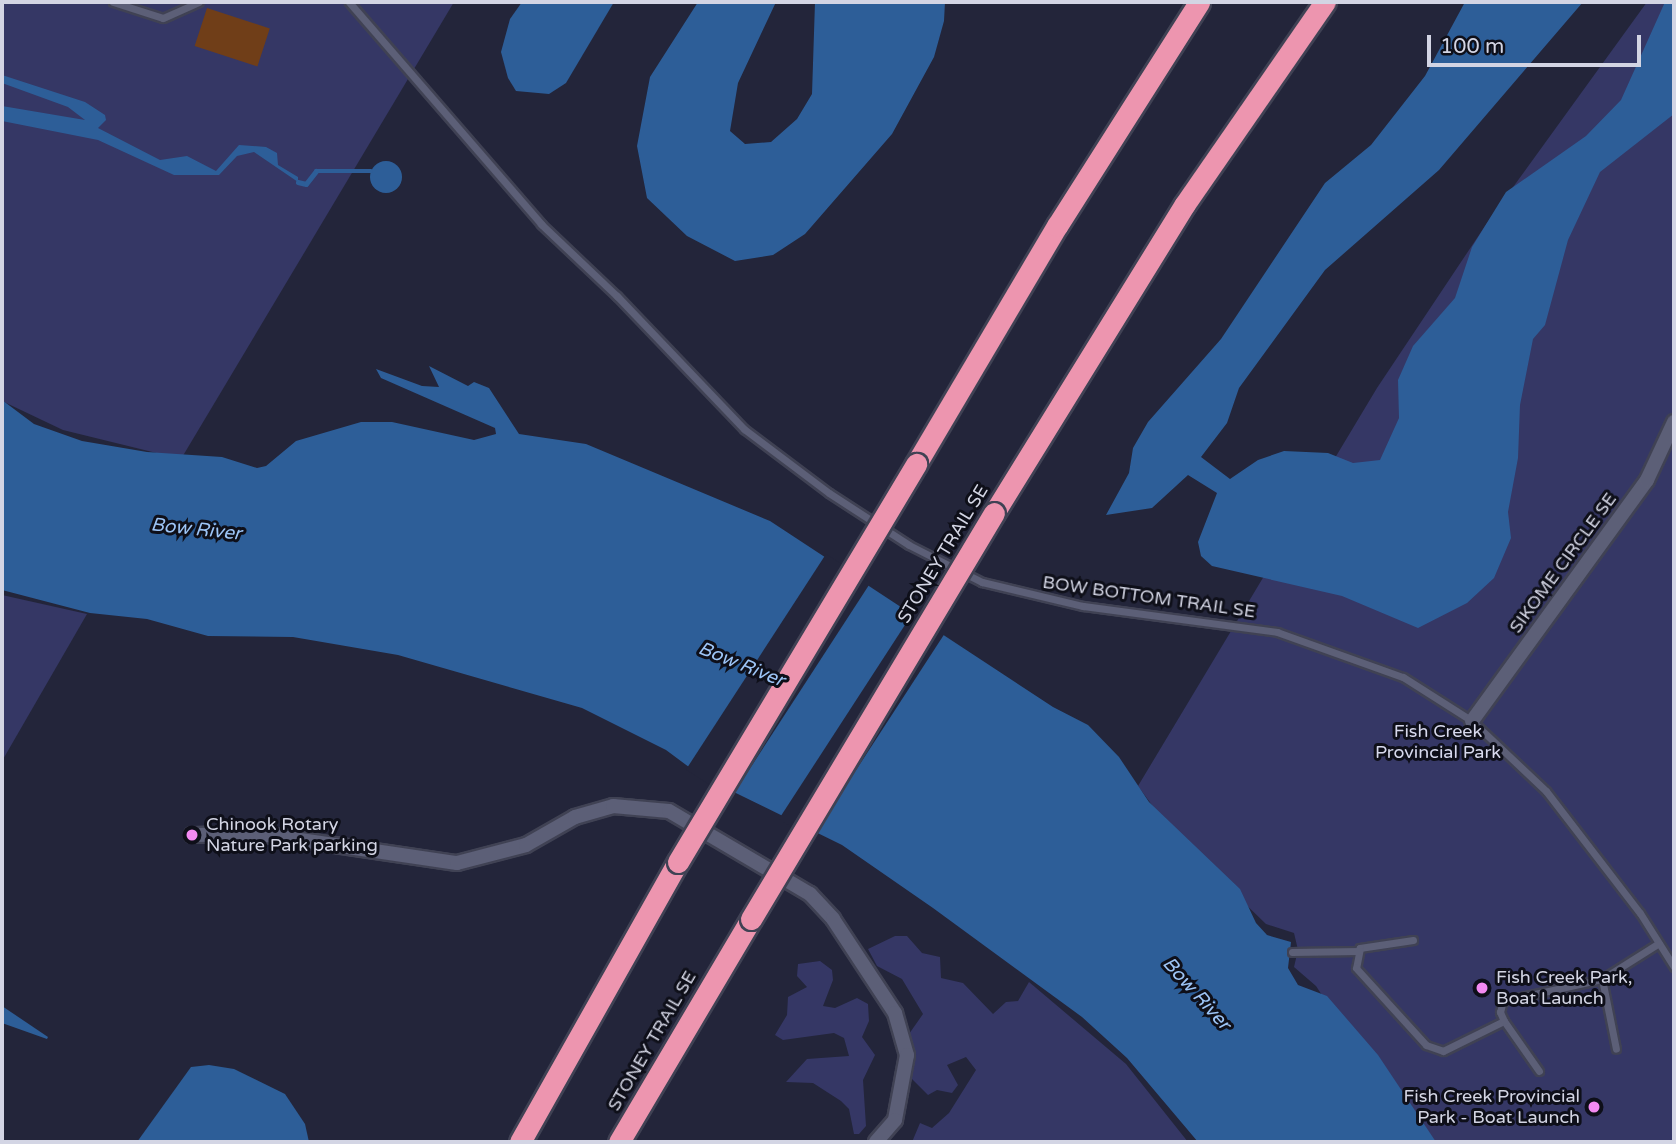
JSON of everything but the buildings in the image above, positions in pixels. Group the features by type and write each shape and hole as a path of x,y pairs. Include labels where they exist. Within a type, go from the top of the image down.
{"highway":[{"path":"520,1142 678,862 1057,226 1199,2"},
{"name":"STONEY TRAIL SE","path":"619,1142 1119,307 1301,35 1326,2"}],"street":[{"name":"SIKOME CIRCLE SE","path":"1472,721 1647,480 1674,422"},
{"path":"192,835 260,834 457,863 526,845 575,817 613,806 669,811 810,894 833,919 895,1013 907,1055 895,1120 876,1142"}],"lane":[{"path":"113,2 163,18 199,2"},
{"name":"BOW BOTTOM TRAIL SE","path":"349,2 541,224 744,429 909,545 982,582 1038,598 1277,632 1403,677 1472,721 1546,791 1674,967"},
{"path":"1413,940 1367,944 1359,951 1356,968 1433,1050 1443,1051 1504,1021"},
{"path":"1539,1071 1504,1021 1500,1012 1503,1001 1511,996 1602,979 1659,943"},
{"path":"1292,952 1359,951"},
{"path":"1602,979 1616,1049"}],"green space":[{"path":"2,2 454,2 181,459 63,430 2,401"},
{"name":"Fish Creek Provincial Park","path":"1647,2 1674,2 1674,1142 1418,1142 1316,986 1294,967 1298,950 1294,933 1266,924 1174,835 1138,786 1377,388 1487,223"},
{"path":"2,595 87,614 2,761"},
{"path":"895,936 907,936 922,953 940,957 941,978 963,983 993,1014 1006,1002 1018,1001 1029,982 1126,1064 1188,1142 912,1142 920,1123 932,1128 949,1113 976,1070 966,1057 947,1065 958,1085 952,1093 937,1090 928,1095 909,1076 909,1034 923,1014 902,979 877,966 868,949"},
{"path":"820,961 832,970 833,980 823,1006 835,1008 857,998 868,1004 869,1021 862,1037 875,1055 863,1080 866,1126 859,1134 854,1134 849,1109 841,1101 813,1083 786,1082 807,1059 849,1056 844,1038 834,1033 783,1040 775,1035 787,1015 788,997 807,987 797,976 798,964"}],"water":[{"path":"522,2 614,2 566,83 549,94 516,91 508,78 501,52 510,19"},
{"path":"698,2 776,2 738,83 730,131 745,144 771,142 797,119 812,94 815,2 945,2 944,21 934,57 892,134 805,234 773,255 735,261 687,236 647,198 637,146 650,77"},
{"path":"1465,2 1583,2 1439,170 1325,270 1239,388 1227,423 1201,457 1230,479 1258,460 1284,451 1328,453 1353,463 1380,460 1399,418 1398,380 1413,346 1455,298 1472,247 1506,192 1586,136 1621,100 1665,2 1674,2 1674,114 1600,172 1568,240 1545,325 1533,339 1520,405 1518,458 1508,512 1511,538 1494,578 1467,603 1418,628 1342,596 1212,566 1201,556 1198,542 1217,493 1188,475 1152,508 1106,515 1129,473 1133,448 1148,422 1221,339 1325,183 1371,145 1425,76"},
{"path":"2,75 85,102 105,115 106,120 98,128 160,160 187,156 216,171 239,145 266,147 277,153 278,165 298,177 298,182 254,152 237,156 219,175 174,175 98,140 2,121 2,106 85,120 68,107 2,83"},
{"path":"386,161 397,166 402,177 397,188 386,193 375,188 370,177 375,166"},
{"name":"Bow River","path":"429,366 468,386 474,382 489,388 519,434 586,444 770,521 1053,707 1088,725 1119,757 1149,802 1240,889 1256,923 1267,935 1291,942 1288,968 1298,985 1327,996 1378,1055 1436,1142 1198,1142 1127,1058 1082,1017 933,908 842,845 701,776 666,750 582,708 398,655 293,637 208,636 147,619 90,613 2,590 2,400 34,424 82,441 147,452 222,457 257,468 266,466 296,441 361,422 392,422 474,440 496,434 495,428 381,378 376,369 422,386 439,387"},
{"path":"2,1006 48,1037 47,1039 2,1023"},
{"path":"209,1065 234,1069 285,1094 305,1124 309,1142 137,1142 191,1067"}],"pier":[{"path":"826,554 870,583 730,798 686,770"},
{"path":"914,611 946,632 811,840 779,819"}],"waterway":[{"path":"298,182 306,184 316,171 371,171"}],"place":[{"name":"Chinook Rotary Nature Park parking","path":"192,835"},
{"name":"Fish Creek Park, Boat Launch","path":"1482,988"},
{"name":"Fish Creek Provincial Park - Boat Launch","path":"1594,1107"}]}
